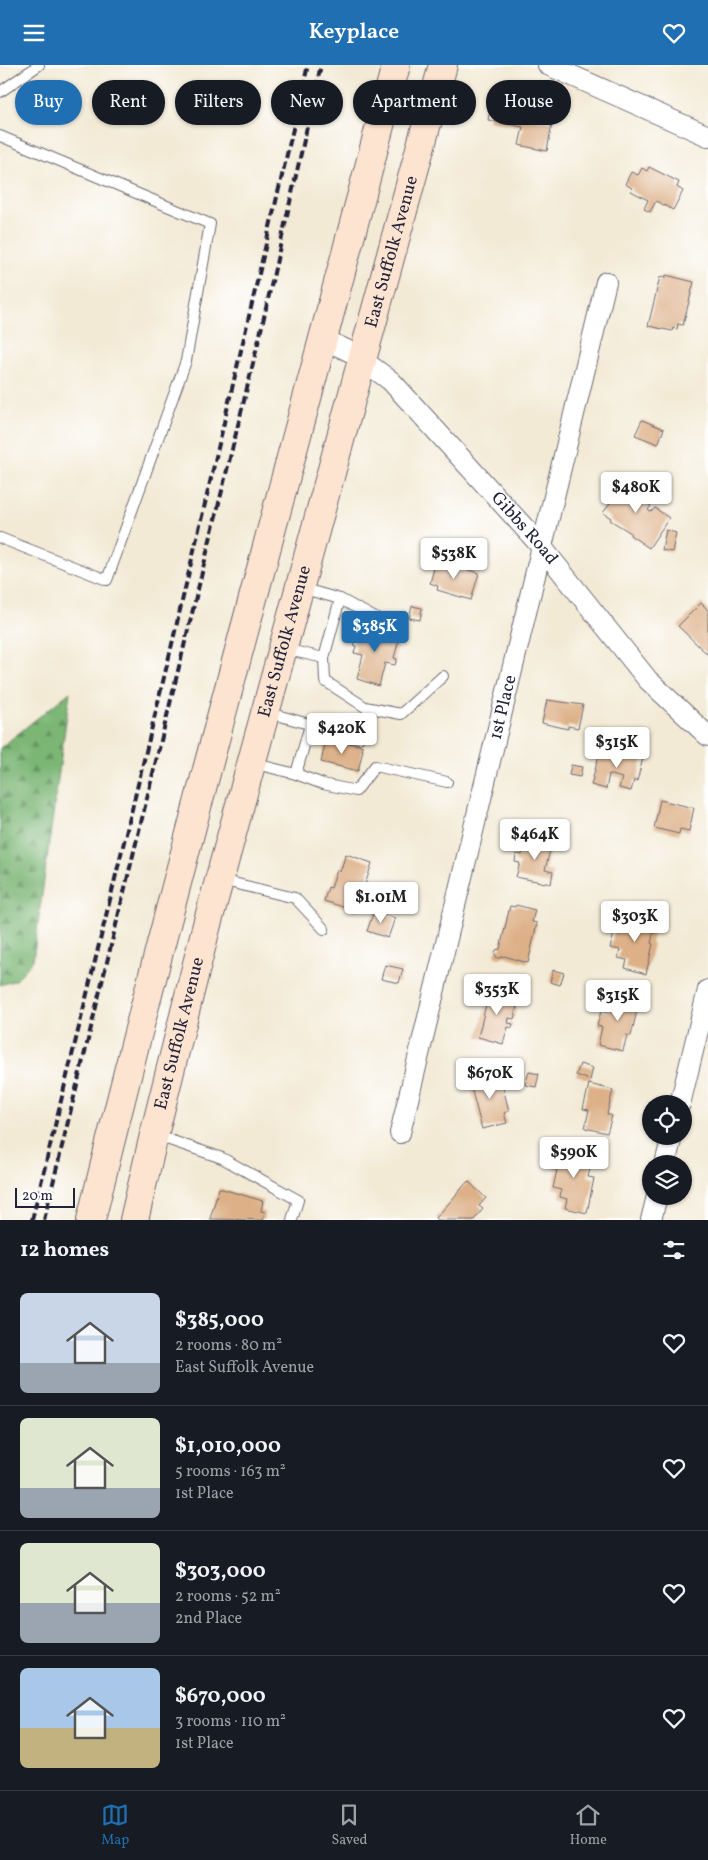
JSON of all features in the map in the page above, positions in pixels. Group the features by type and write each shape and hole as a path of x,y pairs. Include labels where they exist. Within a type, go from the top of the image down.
{"main road":[{"path":"91,1220 225,699 396,65"},
{"name":"East Suffolk Avenue","path":"134,1220 220,880 443,65"}],"street":[{"path":"548,65 708,136"},
{"name":"1st Place","path":"400,1133 606,282"},
{"name":"Gibbs Road","path":"323,339 363,359 391,381 423,413 541,546 648,680 708,736"},
{"path":"682,1095 708,990"},
{"path":"651,1220 655,1205"}],"lane":[{"path":"0,92 39,65"},
{"path":"0,136 210,224 186,361 107,580 0,538"},
{"path":"300,587 340,599 379,621"},
{"path":"340,599 324,658 325,681 365,707 401,714 443,676"},
{"path":"283,649 324,658"},
{"path":"266,712 359,738"},
{"path":"296,774 310,725"},
{"path":"252,763 296,774 323,785 356,791 375,766 447,782"},
{"path":"220,880 295,898 324,929"},
{"path":"154,1135 222,1158 298,1200 292,1220"}],"green space":[{"path":"70,692 33,960 16,980 0,985 0,748"}],"building":[{"path":"513,125 552,125 547,151 519,145 523,127"},
{"path":"649,167 679,182 677,187 683,191 673,210 656,201 650,212 644,209 648,200 631,191 632,188 625,184 631,172 638,175 642,168 647,171"},
{"path":"666,275 694,282 683,325 678,324 677,329 673,328 672,331 648,326 660,277 665,278"},
{"path":"642,420 664,429 658,444 635,435"},
{"path":"639,479 652,488 643,501 651,506 648,510 651,512 655,508 669,518 649,548 603,513 623,485 631,491"},
{"path":"666,530 676,533 672,552 662,550"},
{"path":"436,561 479,573 471,600 437,590 438,586 430,583"},
{"path":"701,603 708,610 708,655 678,626"},
{"path":"412,606 422,608 420,620 409,618"},
{"path":"361,625 394,634 393,637 399,639 394,658 397,659 395,665 385,663 379,686 357,679 363,655 354,653 356,646 353,645"},
{"path":"547,700 583,705 578,728 568,726 568,729 542,723"},
{"path":"330,739 363,746 358,771 321,762 326,740 329,741"},
{"path":"601,747 643,758 637,781 634,780 631,791 619,788 622,778 609,774 606,789 591,785"},
{"path":"571,765 582,767 580,777 569,775"},
{"path":"660,800 694,808 689,831 680,829 679,834 654,828"},
{"path":"526,836 552,842 545,870 553,872 551,884 516,877 520,863 515,862 516,854 522,855"},
{"path":"346,854 372,863 364,888 367,889 365,893 362,892 356,911 324,901 328,887 331,888 337,870 340,872"},
{"path":"516,905 535,910 532,922 537,923 528,963 504,956 497,958 495,954 496,950 500,949 510,906 515,907"},
{"path":"374,911 395,918 388,938 367,931"},
{"path":"628,916 656,922 646,974 625,968 627,960 618,958 620,950 610,948 616,926 625,928"},
{"path":"385,965 403,969 399,983 381,979"},
{"path":"553,970 564,973 560,985 550,982"},
{"path":"490,989 514,995 512,1005 517,1007 514,1019 509,1018 508,1023 513,1024 512,1028 508,1027 503,1044 478,1037"},
{"path":"617,993 640,998 631,1036 627,1035 623,1051 598,1045 602,1027 597,1026 601,1011 607,1012 609,1003 615,1004"},
{"path":"580,1064 593,1068 590,1080 576,1075"},
{"path":"499,1072 509,1111 504,1113 507,1123 482,1129 469,1080"},
{"path":"529,1072 539,1074 536,1087 525,1085"},
{"path":"589,1084 613,1090 607,1114 612,1116 607,1133 585,1128 589,1110 583,1109"},
{"path":"558,1149 593,1156 588,1177 594,1178 587,1213 565,1208 567,1199 560,1197 561,1190 553,1188 557,1170 553,1169"},
{"path":"468,1181 486,1198 479,1206 483,1209 474,1220 438,1220 436,1218"},
{"path":"219,1188 263,1201 261,1211 265,1212 263,1220 210,1219"}],"railway":[{"path":"32,1220 168,661 308,65"},
{"path":"44,1220 259,339 321,65"}]}
